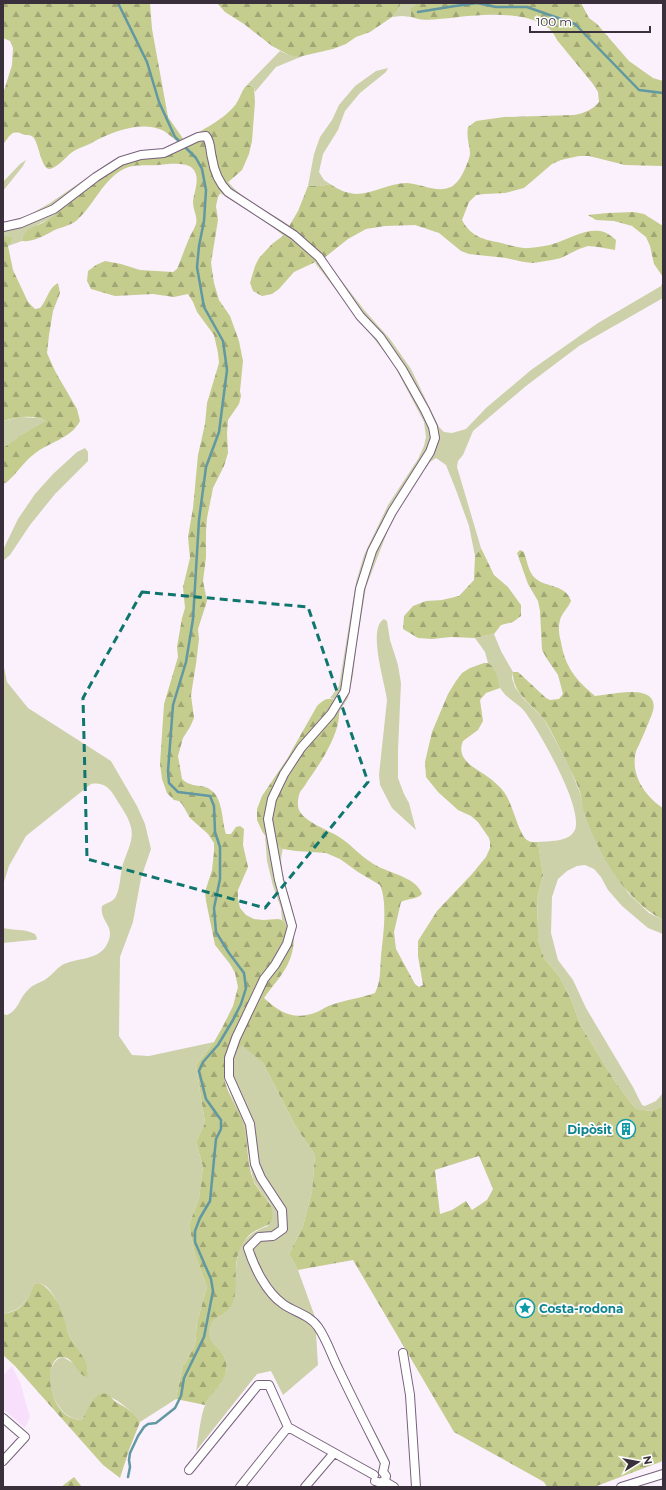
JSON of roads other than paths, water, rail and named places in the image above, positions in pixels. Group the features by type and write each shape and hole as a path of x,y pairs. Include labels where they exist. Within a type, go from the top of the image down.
{"street":[{"path":"3,227 21,223 54,209 96,177 121,161 141,155 164,153 187,142 202,136 206,136 215,171 221,184 228,192 294,235 319,257 360,316 380,337 402,369 425,410 433,428 435,438 430,452 392,512 372,551 360,589 345,691 331,714 301,748 284,774 272,799 268,819 279,880 292,926 287,944 275,965 264,979 236,1038 229,1058 230,1077 250,1124 255,1164 261,1178 282,1210 283,1229 273,1236 259,1237 248,1248 252,1260 260,1277 282,1304 303,1314 317,1325 327,1342 334,1361 385,1463 383,1472 386,1476 384,1481"},
{"path":"403,1353 410,1395 416,1487"},
{"path":"189,1470 258,1385 269,1385 288,1427 334,1453 373,1481 381,1483 384,1481 394,1487"},
{"path":"3,1418 25,1437 3,1461"},
{"path":"240,1487 288,1427"},
{"path":"305,1487 334,1453"},
{"path":"373,1481 378,1472 383,1472"},
{"path":"621,1487 663,1474"}],"waterway":[{"path":"118,3 147,62 159,102 175,137 196,158 202,169 206,190 204,221 197,267 204,307 223,341 227,370 219,432 206,467 199,520 193,619 186,662 173,705 168,771 169,783 178,792 210,796 214,806 215,832 220,847 220,879 214,908 216,932 244,973 246,988 241,1004 233,1020 218,1045 203,1062 199,1071 206,1099 221,1120 221,1129 216,1139 210,1201 200,1218 195,1231 195,1242 211,1279 213,1291 204,1337 184,1378 181,1396 175,1408 156,1423 148,1424 144,1427 138,1436 130,1453 128,1477"},
{"path":"418,12 477,3 496,7 527,7 575,24 639,90 663,93"}],"place":[{"name":"Dipòsit","path":"626,1129"},
{"name":"Costa-rodona","path":"525,1308"}]}
